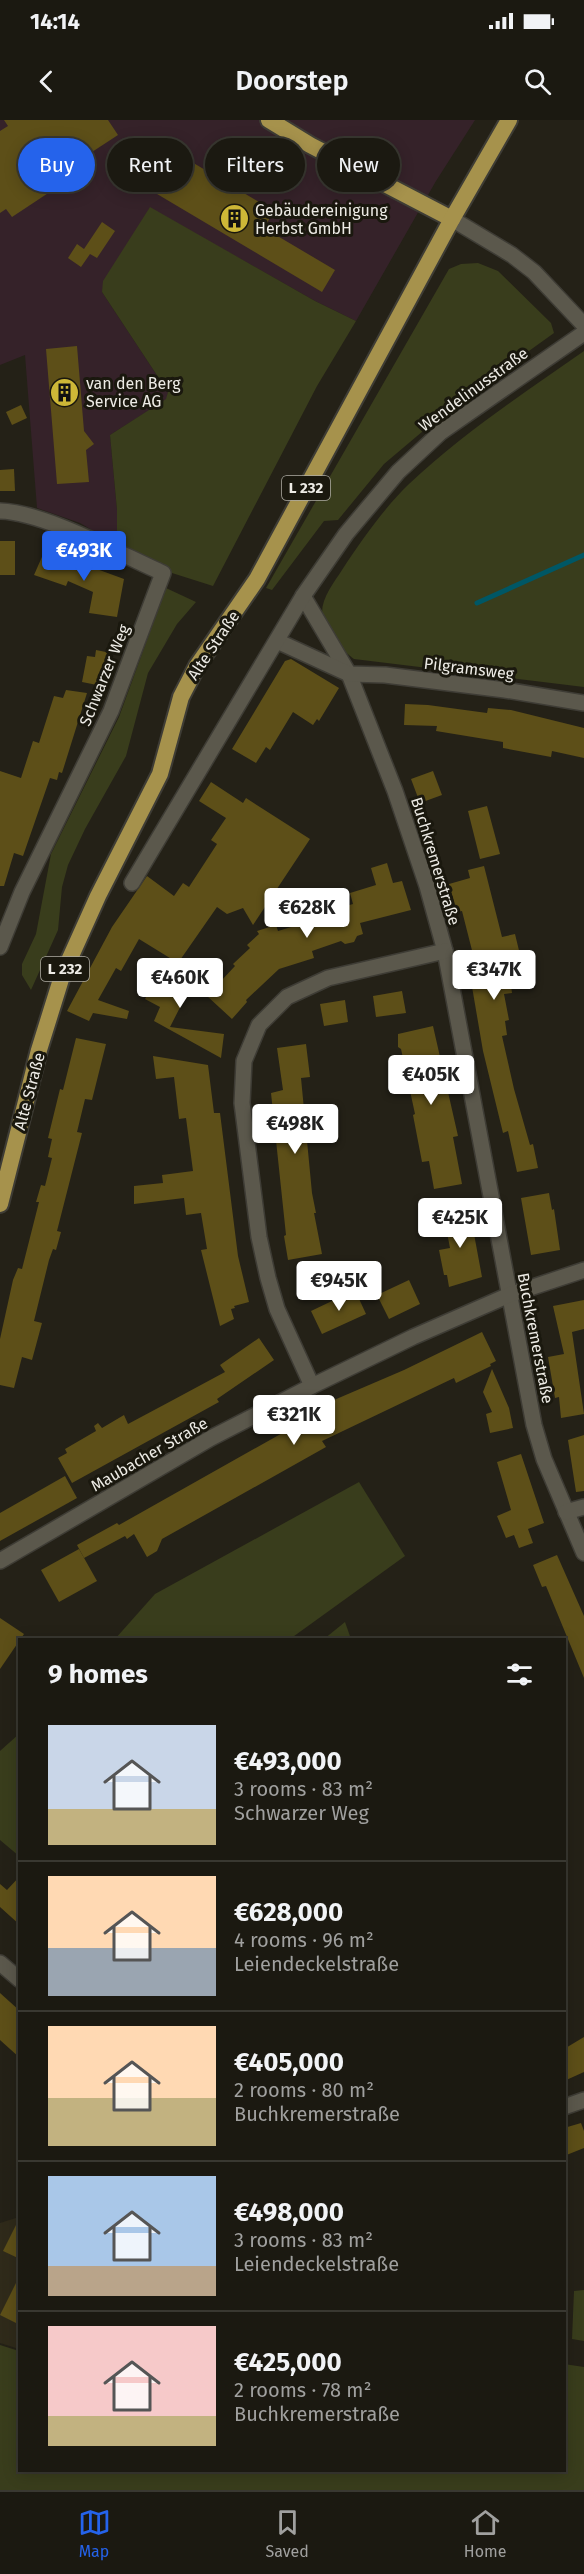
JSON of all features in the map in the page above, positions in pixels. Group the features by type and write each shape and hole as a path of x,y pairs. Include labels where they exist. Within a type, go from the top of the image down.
{"main road":[{"path":"269,120 310,145 452,219"},
{"name":"Alte Straße","path":"0,1204 39,1050 62,976 98,896 160,774 181,697 197,666 257,579 452,219 509,120"}],"street":[{"path":"452,219 512,255 534,272 584,325"},
{"name":"Wendelinusstraße","path":"303,596 346,534 398,472 441,432 584,333"},
{"name":"Schwarzer Weg","path":"0,511 12,511 49,523 163,573 111,711 22,892 0,947"},
{"path":"132,883 303,596 349,674"},
{"name":"Pilgramsweg","path":"277,640 349,674 385,675 451,683 584,703"},
{"name":"Buchkremerstraße","path":"349,674 414,843 445,951 534,1425 544,1459 584,1553"},
{"path":"312,1386 271,1293 259,1237 242,1103 243,1071 249,1044 259,1025 270,1012 287,997 305,988 328,978 445,951"},
{"name":"Maubacher Straße","path":"0,1561 211,1438 312,1386 509,1295 584,1270"},
{"path":"566,1512 584,1507"},
{"path":"0,1963 18,1978"},
{"path":"566,2107 584,2100"}],"shaded area":[{"path":"0,120 475,120 436,181 356,321 315,301 150,208 102,292 168,392 167,399 110,435 117,510 117,545 80,523 37,508 25,355 0,365"},
{"path":"18,2217 18,2349 0,2343 0,2223"}],"green space":[{"path":"150,207 315,301 356,321 317,386 213,586 172,573 117,545 117,510 110,435 166,399 168,392 102,292 103,281"},
{"path":"478,263 498,271 551,323 554,333 455,404 384,464 338,520 324,521 272,590 266,588 449,269 461,264"},
{"path":"584,351 584,687 354,659 328,631 322,613 324,600 331,587 373,525 409,484 430,465 494,414"},
{"path":"166,588 196,602 177,624 148,673 126,756 85,829 68,865 62,887 58,930 31,990 22,975 22,964 36,934 51,854 119,717"},
{"path":"359,1482 405,1556 291,1638 116,1638 155,1594"},
{"path":"345,1622 351,1638 325,1638"},
{"path":"18,1735 18,1855 0,1840 0,1751"},
{"path":"584,2290 584,2341 572,2339 574,2291"},
{"path":"0,2345 18,2351 18,2472 566,2472 566,2364 584,2367 584,2490 0,2490"}],"building":[{"path":"4,120 108,120 118,135 107,138 107,142 95,150 95,138 18,138 18,192 50,192 12,217 6,209 0,213 0,131 8,126"},
{"name":"Gebäudereinigung Herbst GmbH","path":"193,163 205,170 205,192 242,192 274,211 264,228 335,270 322,292 154,192 193,192"},
{"path":"102,222 115,231 97,258 90,254 81,267 68,258 77,244 84,249"},
{"name":"van den Berg Service AG","path":"77,346 84,431 94,444 86,450 89,482 57,484 46,349"},
{"path":"21,405 27,418 12,425 6,412"},
{"path":"14,469 15,491 0,491 0,470"},
{"path":"0,541 15,541 15,575 0,575"},
{"path":"45,550 124,579 117,617 89,613 93,592 68,581 66,586 34,575"},
{"path":"96,650 111,653 110,660 116,662 107,687 82,682 87,656 95,657"},
{"path":"291,659 339,688 319,721 317,719 313,725 293,712 270,750 266,747 256,763 232,749 285,661"},
{"path":"66,690 87,693 62,773 59,772 57,780 50,778 23,856 14,853 4,886 0,886 0,771 21,778 33,741 39,743 54,696 63,698"},
{"path":"405,704 487,713 488,708 511,710 584,728 584,758 552,751 551,757 503,748 503,742 436,731 437,726 404,725"},
{"path":"433,771 442,795 420,803 411,779"},
{"path":"211,782 243,803 246,798 310,839 253,925 243,908 227,914 217,907 178,963 139,939 121,971 116,968 98,1000 129,1011 127,1019 93,1013 89,1021 67,1011 112,927 147,876 174,896 183,883 189,887 217,844 211,840 226,818 199,801"},
{"path":"487,806 500,854 480,859 468,811"},
{"path":"387,863 393,883 402,881 411,910 360,923 363,934 357,936 354,942 345,944 341,941 312,951 314,958 279,969 246,1000 247,1002 232,1019 207,996 235,966 233,964 250,948 247,945 259,934 257,931 276,925 278,931 311,921 307,907 322,902 325,912 353,904 350,893 376,885 371,868"},
{"path":"484,866 502,937 515,934 524,971 509,971 512,993 504,994 509,1020 505,1021 507,1035 502,1036 514,1089 530,1145 533,1144 538,1168 517,1172 508,1131 503,1133 483,1051 470,975 478,974 462,911 457,912 449,884 470,878 468,870"},
{"path":"164,966 194,980 170,1027 224,1034 221,1058 154,1021 160,1007 145,999"},
{"path":"402,991 406,1013 376,1017 373,996"},
{"path":"345,1000 348,1022 324,1026 320,1004"},
{"path":"433,1026 458,1136 453,1137 462,1184 434,1189 429,1161 422,1162 413,1115 415,1114 401,1049 398,1047 398,1034"},
{"path":"76,1038 106,1044 92,1100 85,1099 77,1132 82,1133 57,1231 61,1232 56,1250 53,1249 49,1260 34,1321 42,1323 32,1360 22,1357 14,1388 0,1385 0,1339 13,1280 18,1268 22,1269 39,1202 36,1202 41,1185 45,1186 52,1158 48,1157 52,1139 48,1138"},
{"path":"306,1044 310,1077 301,1078 316,1213 314,1213 322,1254 288,1260 271,1093 283,1090 277,1048"},
{"path":"153,1056 208,1065 214,1113 220,1113 238,1256 249,1302 234,1306 235,1308 231,1309 234,1319 220,1326 201,1250 207,1249 201,1213 186,1215 184,1198 134,1204 134,1186 163,1183 162,1175 193,1171 186,1118 179,1119 174,1077 156,1079"},
{"path":"549,1193 552,1210 554,1209 560,1250 531,1255 521,1198"},
{"path":"469,1207 482,1277 449,1287 439,1250 450,1248 443,1212"},
{"path":"409,1280 420,1304 389,1319 377,1295"},
{"path":"355,1290 366,1314 322,1334 311,1311"},
{"path":"584,1300 584,1329 572,1332 584,1414 561,1418 559,1397 555,1398 548,1357 564,1354 553,1306"},
{"path":"482,1332 496,1361 490,1364 491,1366 456,1383 454,1378 322,1441 326,1447 162,1539 157,1551 147,1557 134,1534 127,1539 125,1536 84,1558 77,1545 117,1523 119,1525 309,1418 329,1406 327,1403 404,1370"},
{"path":"259,1338 274,1360 217,1399 219,1402 72,1483 58,1458 67,1453 65,1449 96,1431 94,1426 98,1423 102,1428 124,1415 128,1424 225,1372 220,1365"},
{"path":"492,1369 509,1408 513,1428 490,1433 486,1414 492,1412 483,1392"},
{"path":"584,1435 584,1491 576,1492 568,1440"},
{"path":"521,1454 544,1523 528,1529 533,1543 519,1548 514,1535 506,1538 497,1516 511,1510 497,1462"},
{"path":"65,1476 77,1498 0,1541 0,1513"},
{"path":"79,1549 97,1581 59,1602 41,1570"},
{"path":"557,1555 584,1616 584,1678 546,1586 542,1587 533,1565"},
{"path":"0,1618 24,1634 21,1638 18,1638 18,1643 0,1669"},
{"path":"18,1878 18,1923 0,1907 0,1884 7,1890"},
{"path":"0,1993 18,2009 18,2056 0,2040"},
{"path":"584,2037 584,2072 566,2080 566,2048"},
{"path":"581,2123 584,2131 584,2148 566,2155 566,2127"},
{"path":"18,2221 18,2258 3,2251"},
{"path":"18,2279 18,2324 0,2315"}],"waterway":[{"path":"477,603 584,555"}],"place":[{"name":"Gebäudereinigung Herbst GmbH","path":"234,219"},
{"name":"van den Berg Service AG","path":"65,392"}]}
